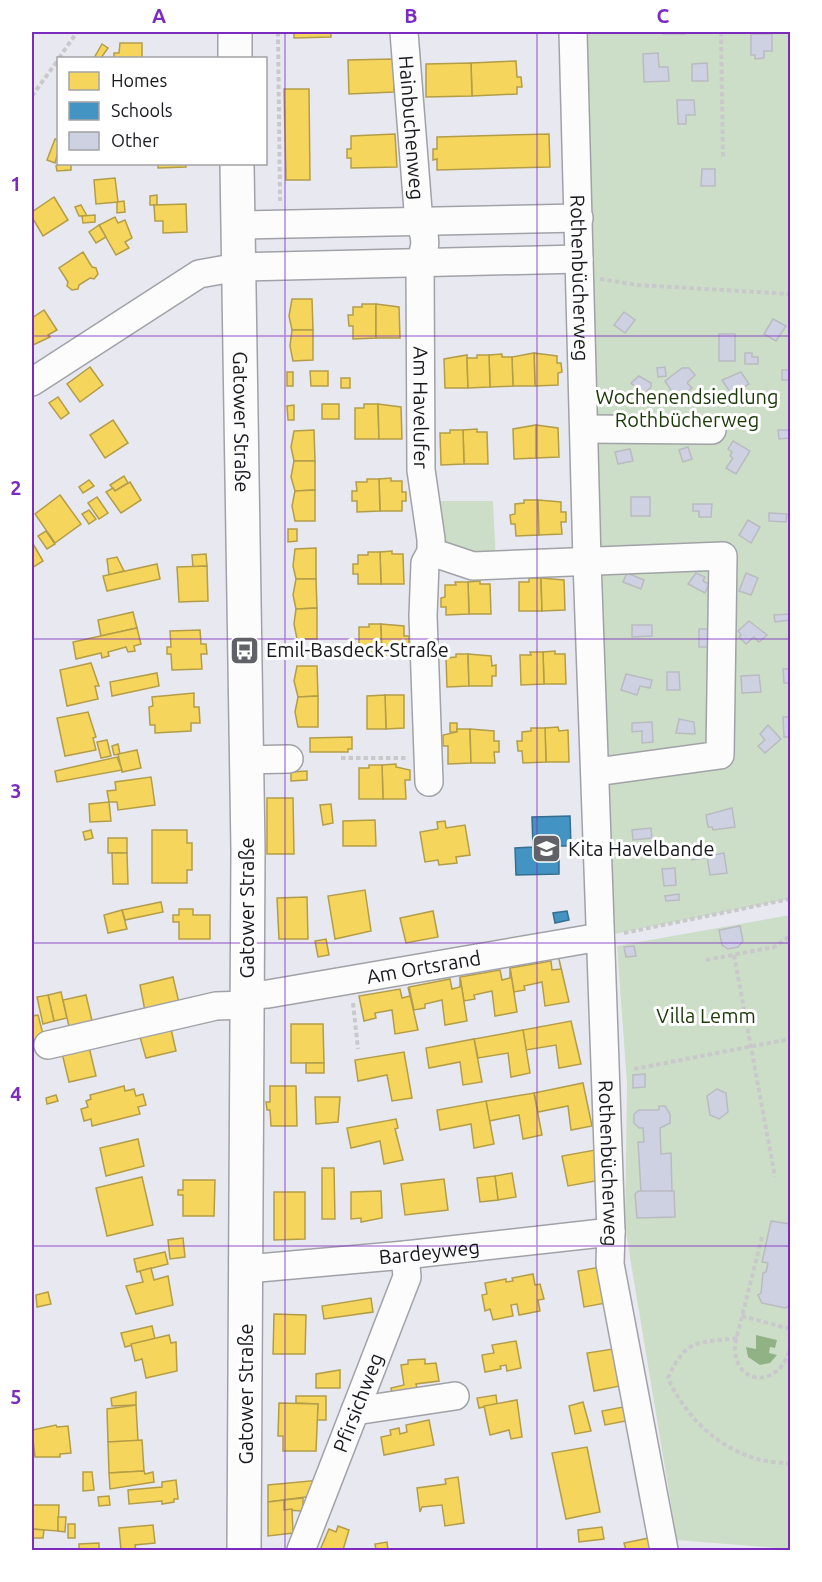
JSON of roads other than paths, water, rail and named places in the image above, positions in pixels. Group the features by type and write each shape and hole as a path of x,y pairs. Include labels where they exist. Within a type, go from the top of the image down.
{"main road":[{"path":"234,32 235,57"},
{"name":"Gatower Straße","path":"237,165 253,225 238,267 246,760 247,1269 244,1551"}],"street":[{"name":"Hainbuchenweg","path":"405,32 419,223"},
{"name":"Rothenbücherweg","path":"573,32 587,561 611,1232 610,1264 664,1551"},
{"path":"253,225 579,218"},
{"path":"419,223 424,232 426,246 420,264"},
{"path":"32,382 200,274 238,267 420,264 580,268"},
{"name":"Am Havelufer","path":"420,264 422,470 431,552 425,563 423,616 429,770"},
{"path":"584,429 712,430"},
{"path":"431,552 455,562 473,566 723,556 720,755 596,772"},
{"path":"246,760 289,759"},
{"name":"Am Ortsrand","path":"48,1045 268,994 350,978 600,937"},
{"name":"Bardeyweg","path":"247,1269 405,1255 611,1232"},
{"name":"Pfirsichweg","path":"302,1551 407,1277 405,1255"},
{"path":"355,1411 455,1396"}],"place":[{"name":"Emil-Basdeck-Straße","path":"245,650"},
{"name":"Kita Havelbande","path":"547,849"}],"park label":[{"name":"Wochenendsiedlung Rothbücherweg","path":"687,408"},
{"name":"Villa Lemm","path":"706,1016"}]}
